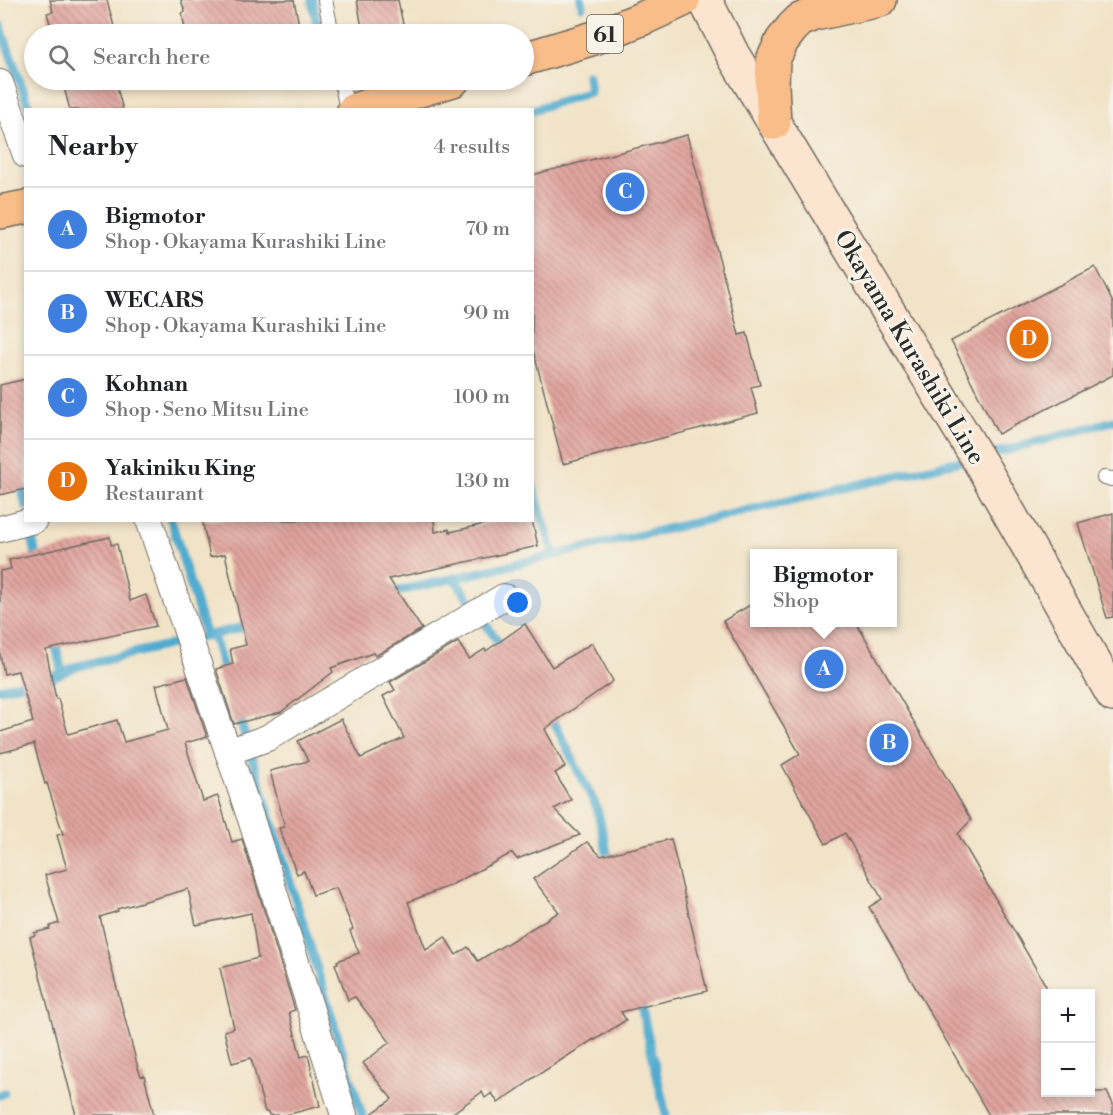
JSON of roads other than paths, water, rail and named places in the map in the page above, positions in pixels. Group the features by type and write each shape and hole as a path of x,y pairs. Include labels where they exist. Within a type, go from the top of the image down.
{"main road":[{"name":"61","path":"534,56 594,38 683,0"},
{"name":"Okayama Kurashiki Line","path":"705,0 733,55 984,469 1113,695"},
{"path":"774,123 773,60 782,41 792,28 800,20 816,14 880,0"},
{"path":"361,108 420,90"},
{"path":"0,212 24,207"}],"street":[{"path":"0,83 24,149"},
{"path":"150,522 191,642 240,748 251,819 338,1114"},
{"path":"240,748 267,738 486,607"}],"lane":[{"path":"325,0 330,24"},
{"path":"343,90 347,108"}],"waterway":[{"path":"312,0 317,24"},
{"path":"581,0 582,6"},
{"path":"0,25 29,108"},
{"path":"534,109 590,92 588,75"},
{"path":"386,594 1012,449 1113,421"},
{"path":"20,479 24,497"},
{"path":"534,490 554,555"},
{"path":"172,522 206,636"},
{"path":"29,523 38,565"},
{"path":"454,578 505,652"},
{"path":"0,689 55,676 75,667 253,625"},
{"path":"213,635 226,677"},
{"path":"54,637 62,673"},
{"path":"238,713 362,1115"},
{"path":"547,713 555,724 597,808 610,866"},
{"path":"639,996 666,1115"},
{"path":"0,1095 4,1093"}],"place":[{"name":"Kohnan","path":"625,192"},
{"name":"Yakiniku King","path":"1029,339"},
{"name":"Bigmotor","path":"824,669"},
{"name":"WECARS","path":"889,743"}]}
